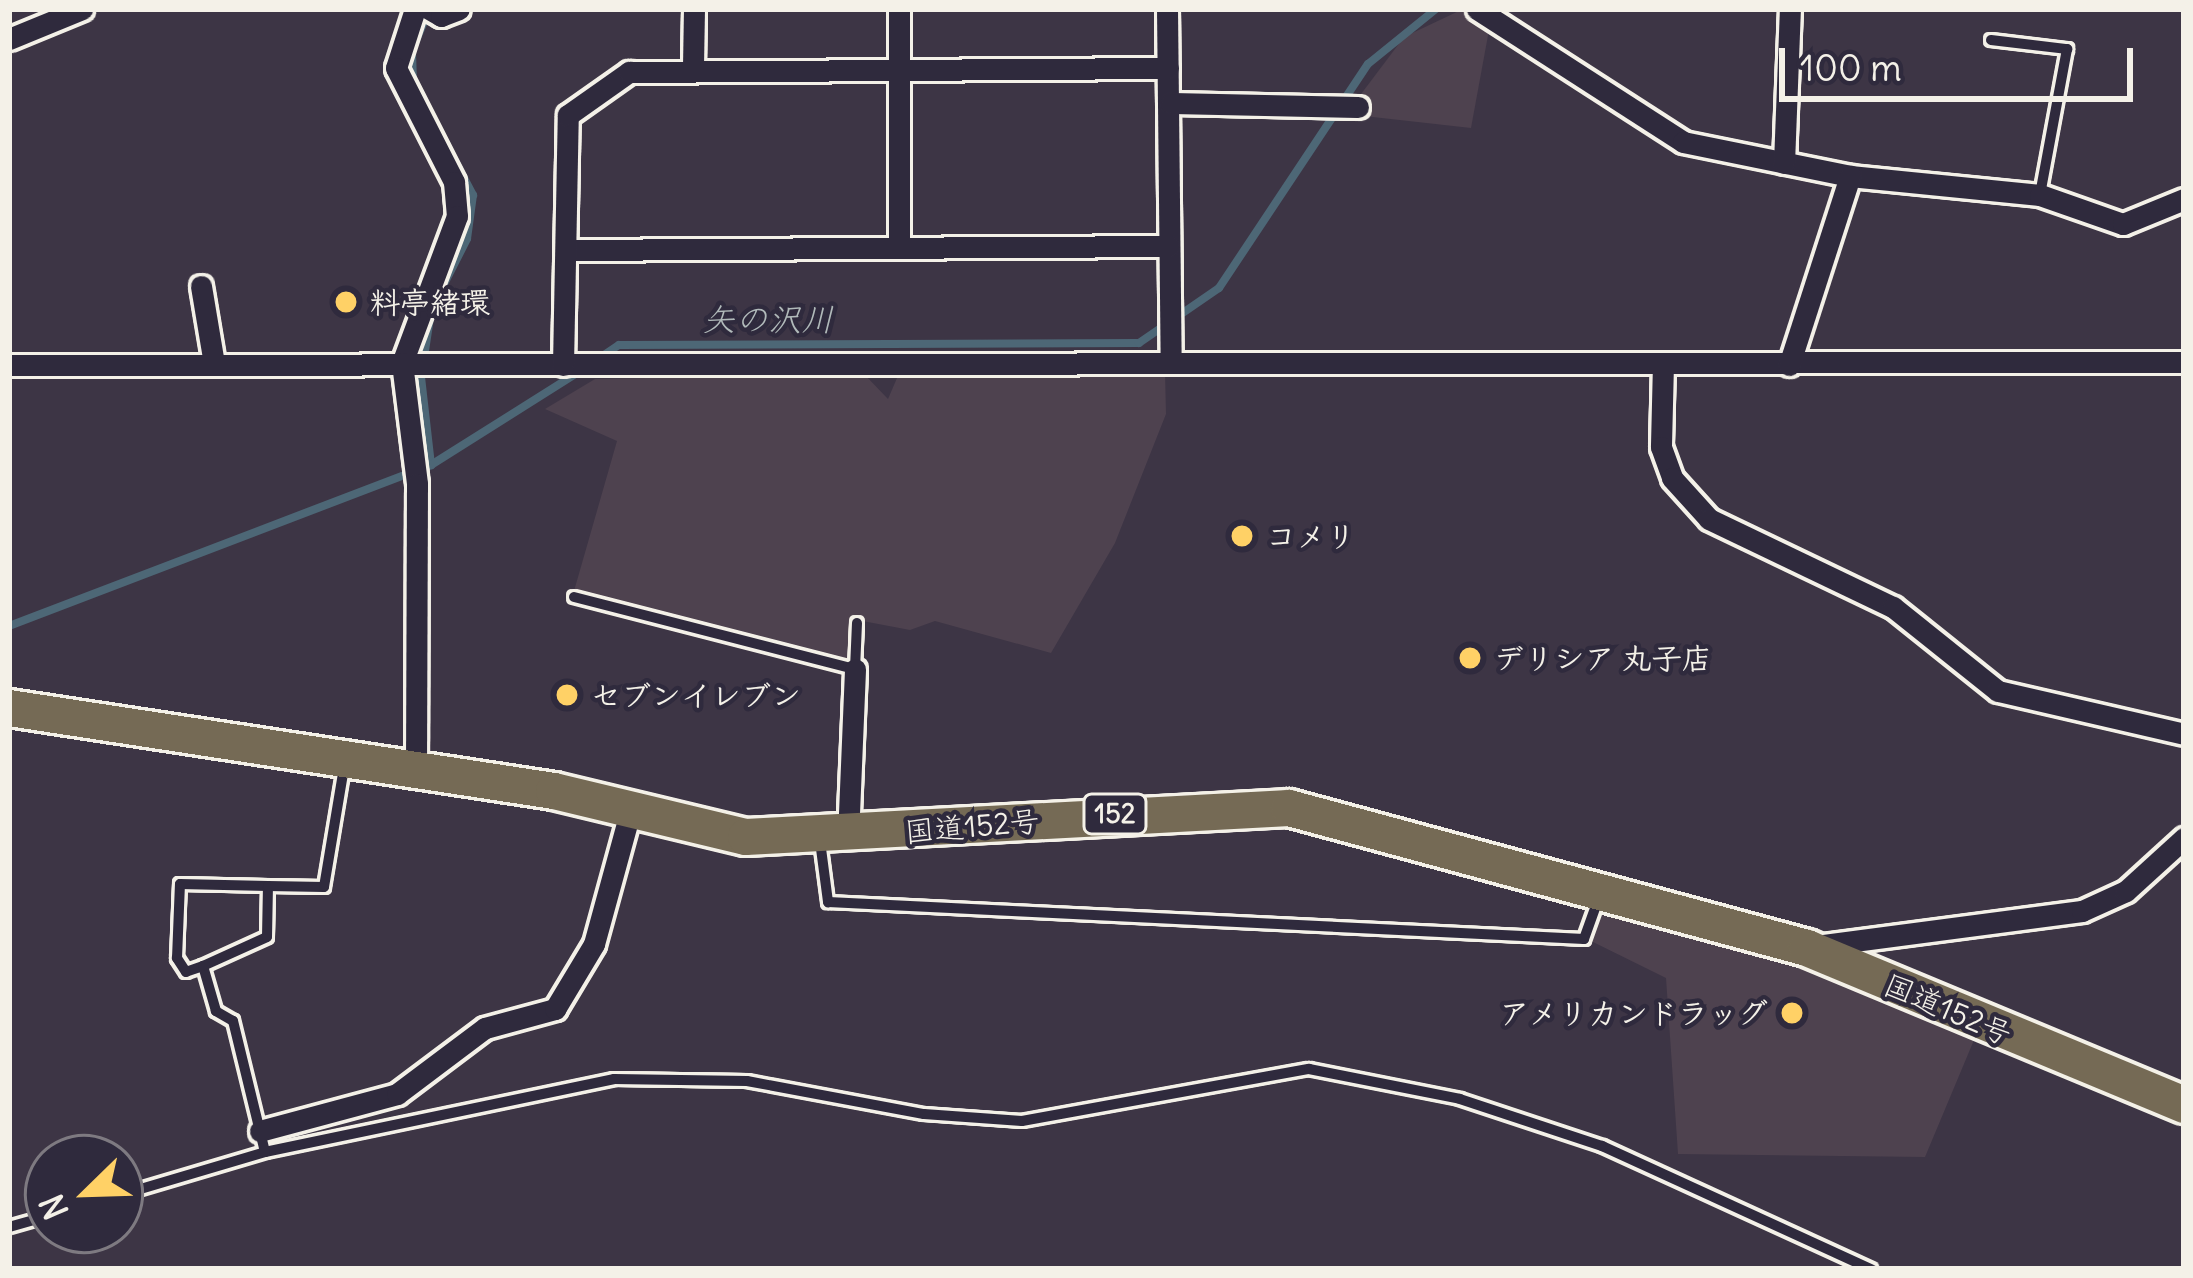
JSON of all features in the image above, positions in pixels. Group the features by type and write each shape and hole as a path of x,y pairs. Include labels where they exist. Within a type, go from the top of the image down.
{"highway":[{"name":"国道152号","path":"9,708 416,768 631,809 746,837 834,837 1178,808 1289,808 1602,888 1807,948 2184,1105"}],"street":[{"path":"9,39 82,9"},
{"path":"416,768 415,364 457,216 454,182 397,68 426,10 458,9"},
{"path":"693,66 694,9"},
{"path":"899,9 899,248"},
{"path":"1167,9 1171,363"},
{"path":"1477,9 1684,142 1850,176 2040,195 2123,224 2184,199"},
{"path":"1784,163 1790,9"},
{"path":"569,365 572,107 639,68 1168,68"},
{"path":"1171,103 1348,105"},
{"path":"1789,365 1850,176"},
{"path":"568,250 1169,246"},
{"path":"201,286 214,364"},
{"path":"9,365 2184,362"},
{"path":"1663,363 1661,447 1672,478 1709,519 1893,607 1998,691 2184,734"},
{"path":"834,837 855,669"},
{"path":"263,1141 397,1094 484,1028 555,1009 593,944 631,809"},
{"path":"1807,948 2082,911 2126,891 2184,838"}],"lane":[{"path":"1991,40 2067,49 2040,195"},
{"path":"574,596 855,669 857,623"},
{"path":"268,886 267,937 186,972 177,958 180,884 324,887 346,758"},
{"path":"834,837 828,902 1584,939 1602,888"},
{"path":"202,966 216,1011 233,1021 263,1141"},
{"path":"144,1186 263,1141 614,1079 747,1081 924,1114 1022,1121 1309,1069 1460,1099 1602,1146 1871,1269"}],"shaded area":[{"path":"1461,10 1489,30 1471,128 1346,114 1404,37"},
{"path":"900,371 1165,371 1166,414 1115,543 1051,653 935,621 910,630 852,619 848,663 574,591 617,441 545,409 595,379 864,374 888,399"},
{"name":"アメリカンドラッグ","path":"1601,903 1774,954 1974,1040 1925,1157 1678,1154 1666,978 1591,941"}],"waterway":[{"name":"矢の沢川","path":"598,359 619,345 1139,343 1219,288 1368,64 1436,9"},
{"path":"413,81 412,50 429,10"},
{"path":"434,121 473,195 467,239 437,298"},
{"path":"430,318 421,377 431,465"},
{"name":"矢の沢川","path":"9,626 431,465 580,371"}],"place":[{"name":"料亭緒環","path":"346,302"},
{"name":"コメリ","path":"1242,536"},
{"name":"デリシア 丸子店","path":"1470,658"},
{"name":"セブンイレブン","path":"567,695"},
{"name":"アメリカンドラッグ","path":"1792,1013"}]}
